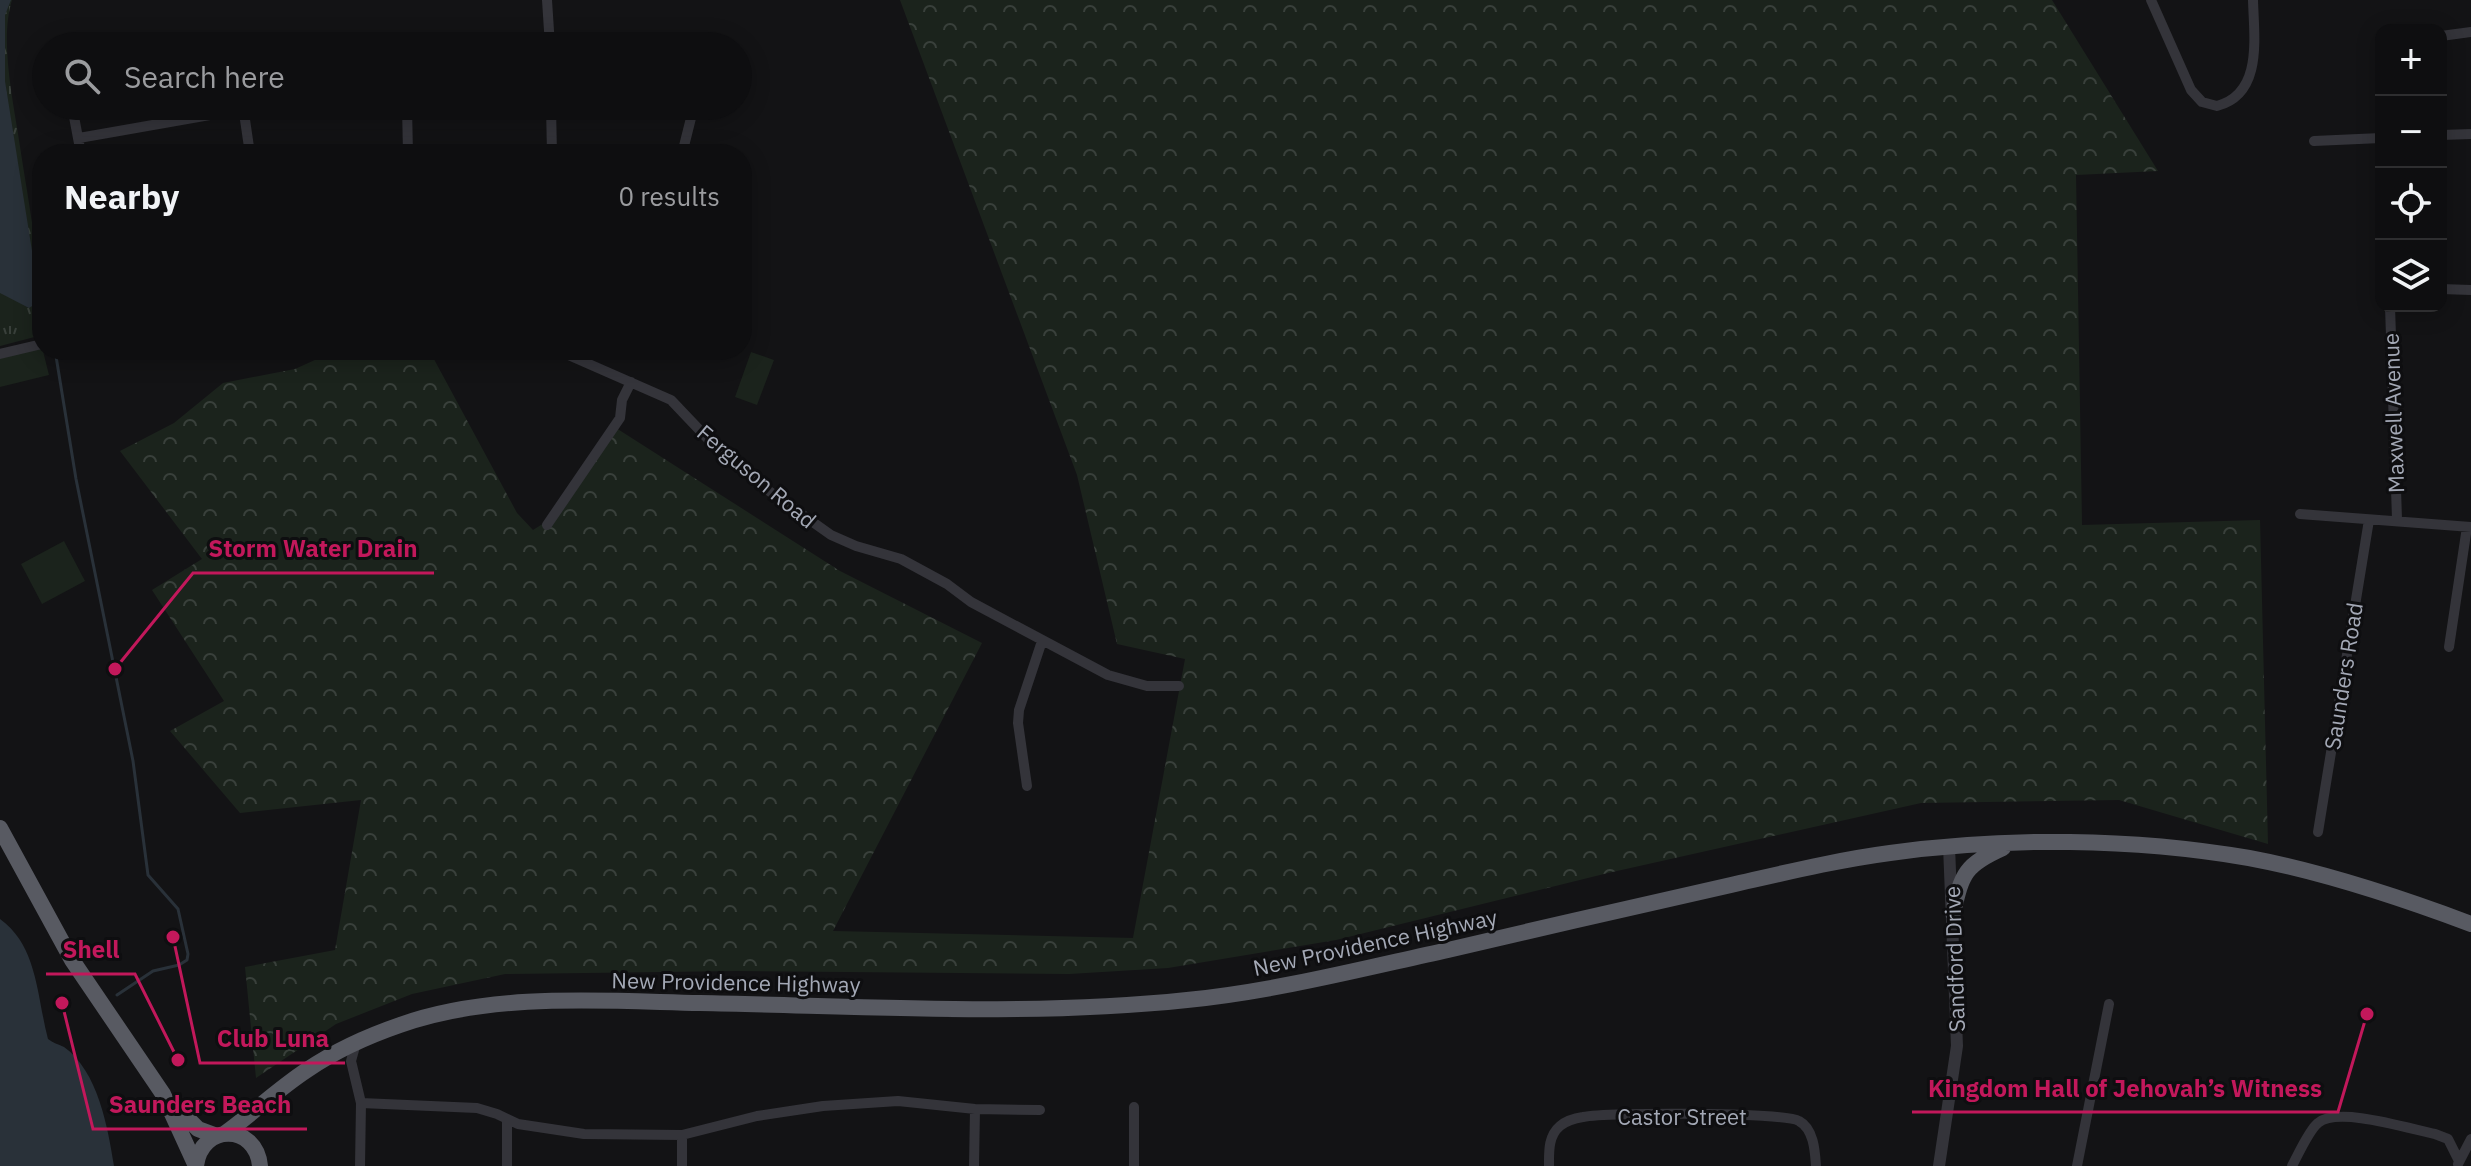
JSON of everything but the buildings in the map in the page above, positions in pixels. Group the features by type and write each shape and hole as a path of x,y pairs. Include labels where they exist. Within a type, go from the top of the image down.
{"highway":[{"path":"0,828 72,960 163,1094 196,1166"},
{"path":"1953,913 1964,874 1977,860 2012,844"},
{"name":"New Providence Highway","path":"196,1166 202,1148 288,1084 334,1055 404,1023 456,1010 504,1004 645,1002 1061,1009 1235,995 1333,977 1820,865 1949,846 2129,846 2249,859 2349,883 2471,924"},
{"name":"New Providence Highway","path":"251,1143 256,1123 288,1084"},
{"path":"163,1094 198,1129 236,1135 251,1143 259,1156 260,1166"}],"street":[{"path":"547,0 549,32"},
{"path":"2151,0 2191,90 2202,102 2217,106 2238,97 2247,85 2253,67 2253,0"},
{"path":"2447,35 2471,32"},
{"path":"75,120 80,144"},
{"path":"79,138 177,120"},
{"path":"245,120 248,144"},
{"path":"407,120 408,144"},
{"path":"551,120 552,144"},
{"path":"684,144 690,120"},
{"path":"2447,135 2471,134"},
{"path":"2314,141 2375,138"},
{"path":"2447,289 2471,290"},
{"name":"Maxwell Avenue","path":"2390,312 2397,519"},
{"path":"0,354 32,346"},
{"name":"Ferguson Road","path":"580,360 671,400 709,440 769,491 831,535 901,559 947,584 971,602 1108,675 1147,686 1179,686"},
{"path":"547,525 620,418 622,400 631,382"},
{"path":"2300,514 2369,520 2397,519 2469,527 2449,647"},
{"name":"Saunders Road","path":"2318,832 2369,520"},
{"path":"1027,786 1019,710 1042,641"},
{"name":"Sandford Drive","path":"1939,1166 1957,1046 1949,846"},
{"path":"2077,1166 2109,1004"},
{"path":"356,1043 351,1061 361,1103 360,1166"},
{"path":"334,1055 351,1061"},
{"path":"361,1103 477,1108 497,1114 507,1121 584,1134 682,1135 757,1116 823,1106 898,1101 975,1109 1040,1110"},
{"path":"1134,1107 1134,1166"},
{"path":"974,1166 975,1109"},
{"name":"Castor Street","path":"1549,1166 1549,1142 1560,1125 1585,1116 1722,1115 1798,1120 1811,1136 1816,1166"},
{"path":"2292,1166 2318,1123 2333,1117 2353,1117 2435,1134 2448,1139 2458,1164"},
{"path":"507,1121 507,1166"},
{"path":"682,1135 682,1166"},
{"path":"2458,1164 2471,1139"}],"green space":[{"path":"0,0 12,0 7,31 8,67 32,224 32,338 0,346"},
{"path":"900,0 2052,0 2158,171 2076,175 2082,525 2260,520 2268,844 2119,800 1921,803 1608,873 1336,940 1168,968 1069,974 737,971 505,974 412,994 336,1024 256,1078 245,967 335,950 361,800 240,813 170,731 224,701 152,590 202,559 120,451 174,423 223,383 295,369 315,360 434,360 517,513 533,530 549,520 616,428 840,571 982,643 833,931 1133,938 1185,659 1117,644 1077,475"},
{"path":"32,350 32,360 45,360 49,375 0,387 0,358"},
{"path":"752,352 774,360 757,405 735,397 748,360 752,360"},
{"path":"64,541 85,581 42,604 21,564"}],"shaded area":[{"path":"0,0 11,0 5,15 5,81 32,251 32,306 29,308 0,293"},
{"path":"0,919 13,930 29,958 48,1039 76,1057 93,1085 105,1118 114,1166 0,1166"}],"waterway":[{"path":"57,360 76,479 133,761 148,875 178,909 188,954 187,960 179,965 153,971 117,995"}],"place":[{"name":"Storm Water Drain","path":"115,669"},
{"name":"Club Luna","path":"173,937"},
{"name":"Saunders Beach","path":"62,1003"},
{"name":"Kingdom Hall of Jehovah’s Witness","path":"2367,1014"},
{"name":"Shell","path":"178,1060"}]}
